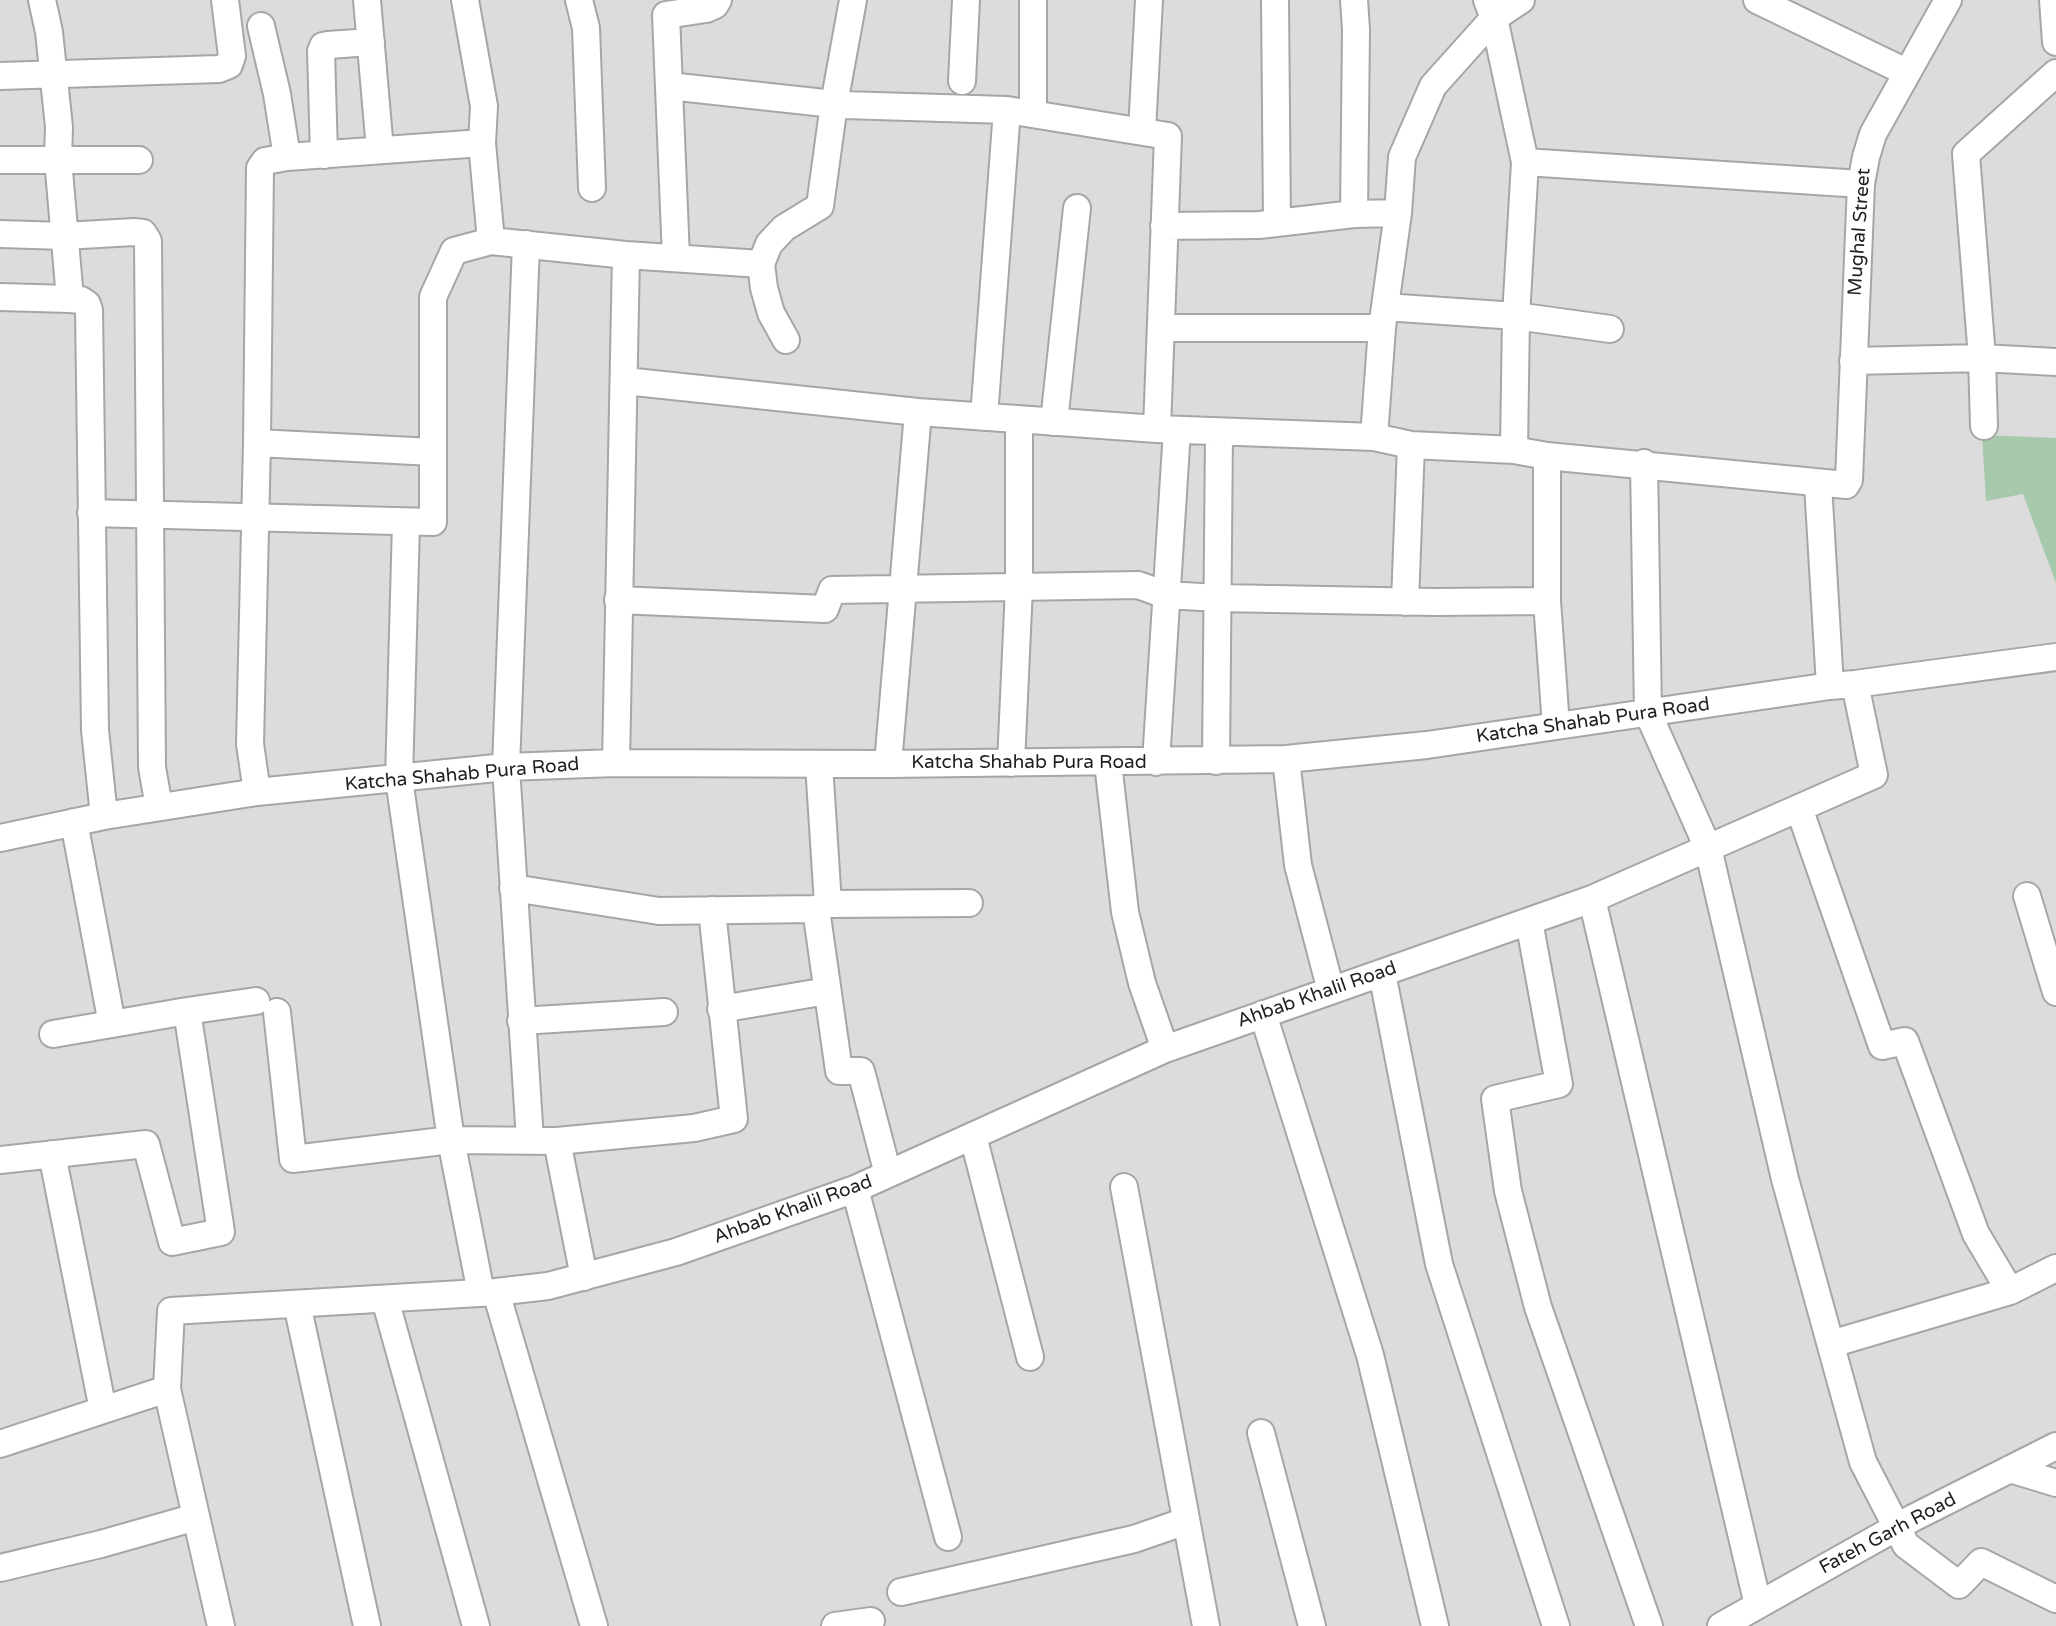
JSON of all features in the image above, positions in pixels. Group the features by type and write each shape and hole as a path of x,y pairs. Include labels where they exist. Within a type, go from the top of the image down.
{"street":[{"path":"42,0 49,33 59,127 58,159 70,299"},
{"path":"0,76 219,69 229,65 232,56 225,0"},
{"path":"368,0 380,150"},
{"path":"465,0 484,106 482,143 492,241"},
{"path":"579,0 586,28 592,188"},
{"path":"676,258 666,8 706,9 715,5 718,0"},
{"path":"786,340 771,313 761,264 769,244 783,228 820,206 834,104 853,0"},
{"path":"962,81 967,0"},
{"path":"984,417 1033,0"},
{"path":"1142,131 1149,0"},
{"path":"1275,0 1277,223"},
{"path":"1354,0 1354,214"},
{"path":"1374,437 1383,318 1398,213 1402,157 1433,86 1490,9 1521,0"},
{"path":"1757,0 1805,12 1906,72"},
{"name":"Mughal Street","path":"1818,484 1846,485 1849,480 1861,184 1873,134 1948,0"},
{"path":"2053,0 2056,42"},
{"path":"1490,9 1525,162 1516,316 1514,450"},
{"path":"261,26 277,94 287,157"},
{"path":"324,155 323,46 371,42"},
{"path":"1984,426 1982,358 1966,154 2056,73"},
{"path":"669,86 834,104 1020,112 1168,136 1161,328 1167,430 1166,595 1156,762"},
{"path":"257,792 250,744 260,168 265,161 287,157 482,143"},
{"path":"0,160 139,160"},
{"path":"1525,162 1861,184"},
{"path":"1054,422 1077,208"},
{"path":"1164,226 1277,223 1354,214 1398,213"},
{"path":"0,234 64,236 134,232 143,233 148,241 152,767 159,807"},
{"path":"91,513 433,522 433,297 454,251 492,241 626,255 761,264"},
{"path":"526,244 506,767 530,1140"},
{"path":"616,763 626,255"},
{"path":"0,298 81,300 89,310 95,730 104,816"},
{"path":"1161,328 1383,318 1516,316 1610,329"},
{"path":"1853,361 1982,358 2056,362"},
{"path":"625,380 918,412 1219,433 1374,437 1410,445 1514,450 1547,456 1644,463 1818,484 1842,685"},
{"path":"888,764 918,412"},
{"path":"1011,763 1019,587 1019,419"},
{"path":"1216,761 1219,433"},
{"path":"257,443 433,452"},
{"path":"1405,602 1410,445"},
{"path":"1547,456 1547,601 1556,726"},
{"path":"1644,463 1648,713 1708,848 1785,1179 1863,1462 1906,1545 1959,1585 1981,1562 2056,1599"},
{"path":"407,523 399,779 451,1140 489,1293 594,1626"},
{"path":"618,600 825,608 832,590 1138,585 1166,595 1218,598 1405,602 1547,601"},
{"name":"Katcha Shahab Pura Road","path":"0,838 104,816 257,792 506,767 616,763 1108,763 1286,759 1427,745 2056,657"},
{"name":"Ahbab Khalil Road","path":"167,1389 171,1311 489,1293 548,1286 676,1252 855,1189 1165,1049 1592,899 1874,775 1842,685"},
{"path":"1286,759 1298,865 1331,991"},
{"path":"1108,763 1125,912 1142,983 1165,1049"},
{"path":"819,764 827,991 839,1071 862,1071 888,1174"},
{"path":"1799,808 1882,1046 1905,1041 1976,1234 2010,1291"},
{"path":"74,822 111,1024"},
{"path":"513,888 659,911 968,904"},
{"path":"2027,896 2056,992"},
{"path":"1592,899 1758,1605"},
{"path":"53,1034 187,1011 266,1007 293,1159 451,1140 557,1141 694,1128 734,1119 712,910"},
{"path":"1529,921 1559,1084 1495,1099 1508,1191 1538,1307 1649,1626"},
{"path":"1382,972 1439,1264 1556,1626"},
{"path":"721,1009 827,991"},
{"path":"0,1160 146,1144 172,1242 221,1232 187,1011"},
{"path":"522,1021 664,1012"},
{"path":"1263,1014 1370,1355 1435,1626"},
{"path":"973,1136 1030,1357"},
{"path":"557,1141 584,1277"},
{"path":"51,1154 103,1410"},
{"path":"1124,1187 1206,1626"},
{"path":"855,1189 948,1537"},
{"path":"1830,1344 2010,1291 2056,1268"},
{"path":"385,1299 476,1626"},
{"path":"296,1304 367,1626"},
{"path":"0,1444 167,1389 221,1626"},
{"path":"1261,1433 1312,1626"},
{"name":"Fateh Garh Road","path":"1721,1626 1897,1527 2056,1446"},
{"path":"2010,1469 2056,1483"},
{"path":"0,1568 101,1544 196,1517"},
{"path":"901,1592 1133,1539 1186,1521"},
{"path":"835,1626 871,1621"}],"shaded area":[{"path":"0,0 2056,0 2056,1626 0,1626"}],"green space":[{"path":"1982,435 2056,438 2056,583 2023,494 1986,501"}]}
